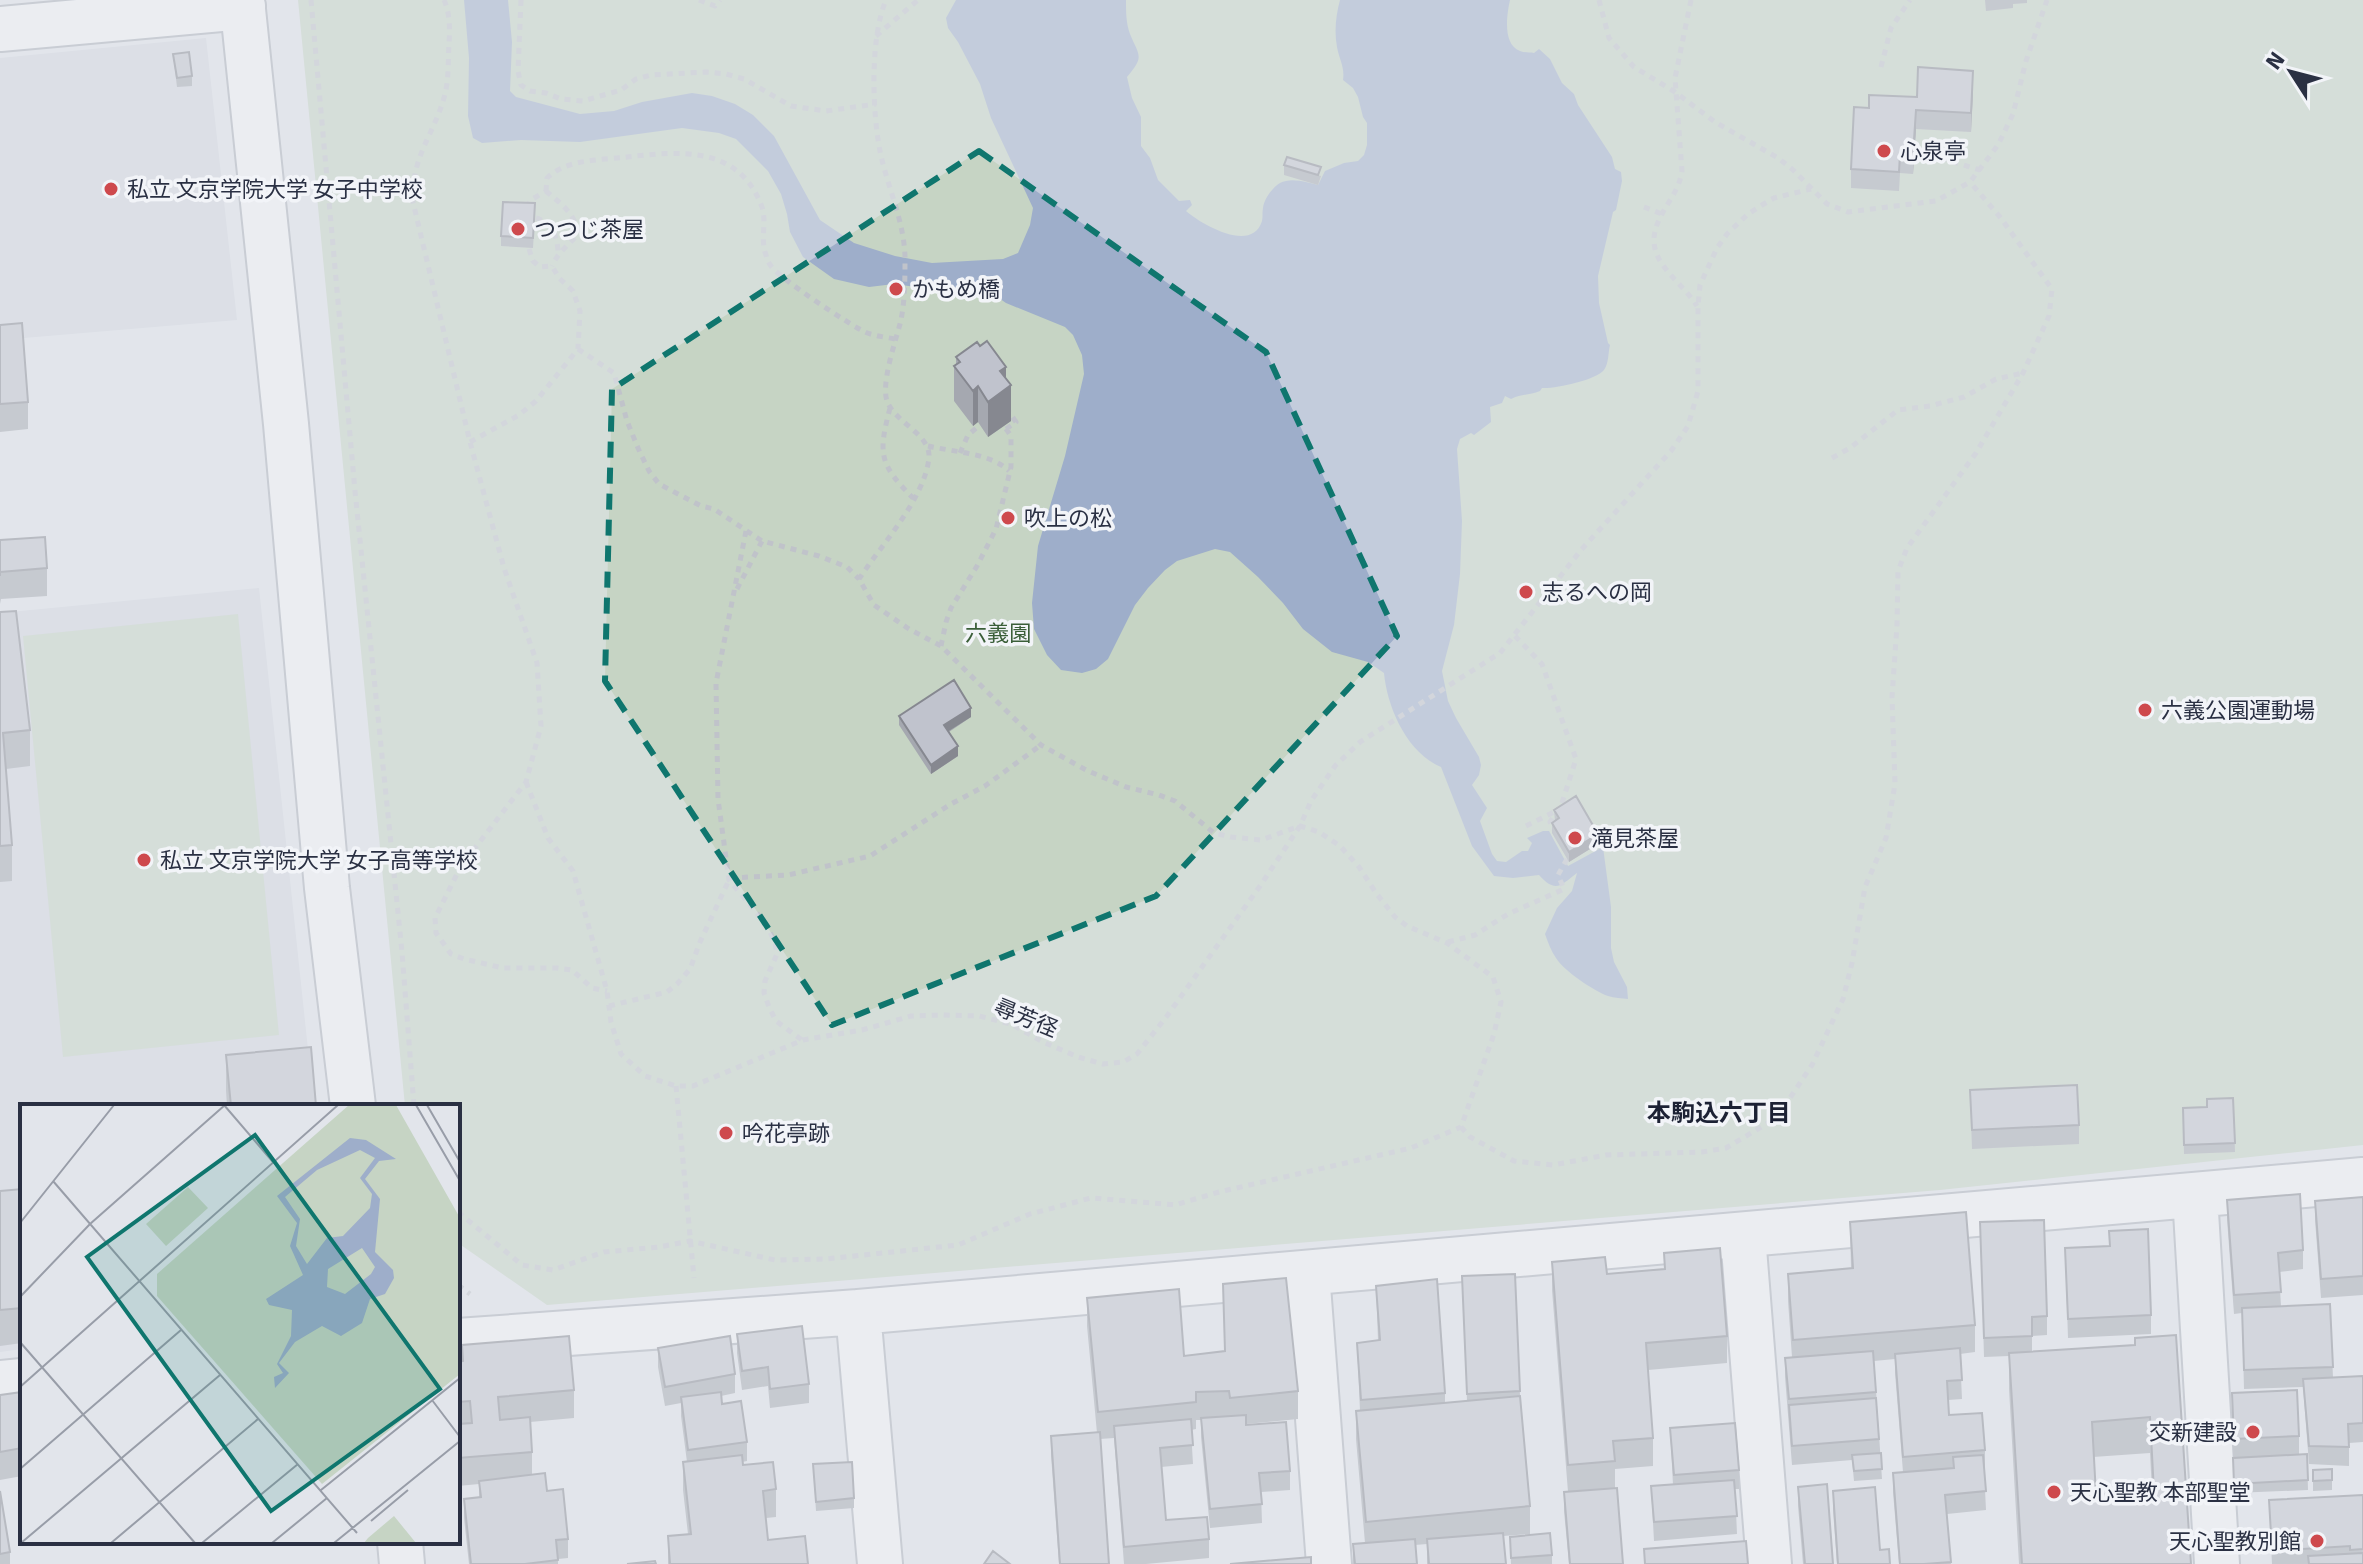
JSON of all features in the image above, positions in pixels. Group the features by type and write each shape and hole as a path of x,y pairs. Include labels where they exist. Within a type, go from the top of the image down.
{"street":[{"path":"0,29 242,4 286,424 327,888 353,1104"},
{"path":"460,1341 858,1312 2363,1180"},
{"path":"2195,1195 2217,1564"},
{"path":"1743,1236 1769,1564"},
{"path":"1307,1273 1329,1564"},
{"path":"858,1312 880,1564"},
{"path":"0,1383 20,1381"},
{"path":"400,1544 402,1564"}],"path":[{"path":"311,0 414,1104"},
{"path":"444,0 450,31 445,93 416,167 412,185 413,202 470,442 504,568 537,663 541,726 526,782 461,866 435,918 436,933 451,954 464,959 503,968 572,970 592,988 607,991"},
{"path":"521,0 518,71 521,85 530,91 583,101 621,90 636,79 651,75 706,72 744,79 791,106 826,111 876,104"},
{"path":"699,0 715,6 720,0"},
{"path":"886,0 875,36 876,104 880,151 901,225 905,256 900,324 886,400 928,446 999,462 1010,472"},
{"path":"875,36 918,0"},
{"path":"1599,0 1609,38 1634,67 1715,122 1778,158 1827,204 1848,212 1936,201 1970,182 1998,145 2013,114 2026,61 2047,0"},
{"path":"1691,0 1676,67 1675,92 1682,171 1676,193 1662,214 1654,234 1655,252 1669,276 1698,306"},
{"path":"1881,67 1891,28 1910,0"},
{"path":"1918,151 1980,170"},
{"path":"546,191 547,178 557,168 596,160 664,153 701,154 719,160 747,180 763,209 764,251 772,268 867,334 895,339"},
{"path":"1461,1127 1470,1137 1514,1161 1553,1165 1606,1155 1702,1152 1726,1148 1768,1123 1790,1098 1812,1065 1843,999 1865,887 1886,838 1895,784 1892,697 1898,571 1907,548 1976,453 2023,373 2049,316 2052,289 2000,217 1970,182"},
{"name":"尋芳径","path":"676,1086 693,1086 803,1040 862,1030 911,1016 979,1016 1011,1024 1043,1042 1103,1064 1123,1062 1137,1054 1260,886 1335,766 1360,742 1500,653 1581,550 1671,451 1688,426 1698,391 1700,285 1717,248 1727,234 1762,205 1774,198 1811,189"},
{"path":"522,212 531,200 546,191"},
{"path":"546,191 568,210 577,225 578,234 558,252"},
{"path":"1644,207 1662,214"},
{"path":"536,218 545,221 557,236 558,252 552,266"},
{"path":"529,249 533,261 540,267 552,266"},
{"path":"470,442 519,415 536,401 578,349 580,311 573,291 552,266"},
{"path":"460,1214 522,1265 553,1270 604,1252 690,1241 775,1260 826,1259 958,1245 1030,1214 1091,1198 1175,1205 1411,1148 1461,1127 1494,1034 1501,1002 1493,977 1447,943 1407,926 1395,917 1359,867 1340,846 1319,832 1300,826 1261,840 1214,833 1175,801 1126,787 1086,770 1041,745 941,646 874,605 855,572 819,556 762,541 714,509 701,506 659,484 649,471 627,421 614,373 578,349"},
{"path":"1832,458 1850,448 1898,410 1964,397 1996,379 2023,373"},
{"path":"941,646 951,608 996,529 1010,472 1011,436 1005,427 1016,422 1006,408 1008,395"},
{"path":"891,407 882,447 884,460 893,477 913,498"},
{"path":"960,453 968,435 980,425"},
{"path":"859,579 897,528 913,498 928,464 928,446"},
{"path":"746,531 718,664 715,724 718,799 726,869 730,879 767,925 775,943 777,954 765,981 764,993 776,1021 803,1040"},
{"path":"733,597 762,541"},
{"path":"1515,636 1542,664 1576,759 1562,803 1550,822 1556,831"},
{"path":"730,879 788,875 870,856 985,786 1041,745"},
{"path":"526,782 548,838 573,871 607,991 621,1054 645,1076 676,1086 695,1292 694,1323"},
{"path":"1526,826 1555,812"},
{"path":"1447,943 1475,935 1508,914 1564,889 1558,875 1567,859"},
{"path":"609,1006 667,992 677,984 690,969 730,879"}],"highlighted area":[{"path":"979,151 1266,352 1397,636 1156,896 832,1025 605,681 612,389"}],"shaded area":[{"name":"私立 文京学院大学 女子中学校","path":"206,38 237,320 0,340 0,58"},
{"name":"私立 文京学院大学 女子高等学校","path":"259,588 314,1104 20,1104 20,1349 0,1352 0,613"}],"green space":[{"name":"六義園","path":"298,0 2363,0 2363,1145 1940,1190 547,1305 460,1244 460,1104 405,1104"},
{"name":"私立 文京学院大学 女子高等学校","path":"238,614 279,1035 63,1057 23,636"}],"water":[{"path":"464,0 508,0 512,42 510,91 516,97 580,114 614,111 642,102 692,93 735,104 753,115 774,136 820,220 854,243 895,256 932,263 1003,259 1018,253 1030,225 1033,208 991,118 980,84 948,28 946,18 956,0 1126,0 1128,26 1139,56 1127,77 1141,117 1141,146 1150,158 1158,180 1179,201 1190,200 1192,205 1186,211 1214,229 1238,236 1256,231 1262,221 1265,201 1280,183 1294,180 1318,185 1325,171 1358,161 1364,155 1367,123 1353,88 1343,80 1337,47 1336,23 1340,0 1510,0 1507,28 1510,42 1522,52 1534,53 1539,49 1550,59 1562,83 1574,94 1612,157 1615,169 1621,172 1616,210 1598,276 1599,303 1610,345 1607,364 1600,374 1511,399 1505,396 1502,403 1490,407 1491,422 1474,435 1471,433 1460,439 1457,449 1462,521 1460,574 1454,625 1442,671 1448,701 1479,757 1479,775 1472,785 1487,808 1480,821 1497,861 1506,862 1522,851 1528,851 1532,843 1527,838 1543,831 1549,831 1568,866 1603,847 1611,907 1611,948 1614,962 1627,987 1628,999 1608,996 1580,980 1560,963 1548,943 1545,934 1557,908 1572,891 1577,873 1558,886 1539,875 1513,878 1494,876 1472,846 1441,767 1418,751 1401,728 1389,700 1384,673 1368,662 1332,652 1303,629 1283,603 1230,552 1215,549 1177,561 1165,570 1135,605 1108,659 1096,669 1082,673 1061,670 1047,655 1034,629 1032,603 1038,546 1065,456 1084,374 1082,355 1073,335 1065,327 1006,303 993,294 894,284 869,287 834,279 803,257 790,232 781,194 768,171 736,139 719,133 682,128 580,142 521,140 482,143 473,138 468,116 469,58"}],"building":[{"path":"189,52 192,76 177,78 173,54"},
{"path":"1918,67 1973,71 1971,113 1916,110 1913,155 1900,154 1899,172 1851,169 1854,107 1869,108 1869,95 1917,97"},
{"path":"1287,157 1321,167 1318,175 1284,165"},
{"name":"つつじ茶屋","path":"503,202 535,203 533,238 501,236"},
{"path":"22,323 28,402 0,404 0,325"},
{"path":"987,341 1006,367 1000,371 1011,385 988,402 978,386 973,391 954,366 960,362 956,357 977,342 980,346"},
{"path":"45,537 47,568 0,572 0,540"},
{"path":"16,611 30,730 3,733 12,845 0,846 0,612"},
{"path":"954,680 971,708 944,725 958,746 931,765 899,716"},
{"name":"滝見茶屋","path":"1576,796 1598,834 1569,852 1552,823 1559,818 1554,810"},
{"path":"311,1047 316,1104 231,1104 226,1055"},
{"path":"2077,1085 2079,1125 1972,1130 1970,1090"},
{"path":"2233,1098 2235,1143 2184,1145 2183,1108 2207,1107 2207,1099"},
{"path":"20,1189 20,1308 0,1310 0,1191"},
{"path":"2300,1194 2303,1250 2278,1253 2281,1292 2234,1295 2227,1200"},
{"path":"2363,1197 2363,1276 2321,1279 2315,1201"},
{"path":"1966,1212 1975,1325 1793,1340 1788,1274 1853,1268 1850,1222"},
{"path":"2044,1220 2047,1316 2032,1317 2032,1336 1984,1338 1980,1222"},
{"path":"2148,1229 2151,1315 2068,1319 2065,1248 2110,1246 2109,1231"},
{"path":"1720,1248 1727,1336 1646,1343 1653,1438 1613,1441 1615,1461 1568,1465 1552,1262 1605,1257 1607,1274 1665,1269 1664,1253"},
{"path":"1515,1274 1520,1391 1467,1394 1462,1276"},
{"path":"1286,1278 1298,1391 1230,1398 1229,1391 1196,1392 1196,1402 1098,1412 1087,1298 1179,1289 1184,1356 1225,1351 1223,1284"},
{"path":"1437,1279 1445,1393 1361,1400 1357,1343 1380,1340 1376,1286"},
{"path":"2330,1304 2333,1367 2244,1370 2242,1308"},
{"path":"802,1326 809,1384 770,1389 768,1367 742,1371 737,1334"},
{"name":"天心聖教 本部聖堂","path":"2176,1335 2191,1564 2022,1564 2009,1353 2135,1345 2135,1338","holes":["2150,1417 2154,1492 2096,1495 2092,1422"]},
{"path":"569,1336 574,1390 498,1397 500,1420 530,1417 532,1452 460,1458 460,1424 472,1423 470,1401 460,1402 462,1345"},
{"path":"730,1336 735,1374 665,1387 658,1348"},
{"path":"1960,1348 1962,1380 1947,1381 1949,1415 1982,1413 1985,1450 1903,1457 1895,1354"},
{"path":"1873,1351 1876,1392 1789,1399 1785,1358"},
{"path":"2363,1376 2363,1423 2348,1424 2349,1447 2309,1446 2303,1379"},
{"path":"2297,1390 2299,1436 2234,1439 2232,1393"},
{"path":"20,1392 20,1448 0,1452 0,1395"},
{"path":"721,1392 722,1404 741,1401 747,1442 688,1450 681,1397"},
{"path":"1520,1396 1530,1506 1366,1522 1356,1411"},
{"path":"1876,1398 1879,1439 1792,1446 1789,1405"},
{"path":"1246,1415 1246,1425 1286,1422 1290,1471 1259,1473 1262,1504 1210,1509 1201,1418"},
{"path":"1191,1419 1193,1445 1160,1448 1166,1520 1207,1517 1209,1539 1124,1547 1114,1426"},
{"path":"1735,1423 1739,1470 1674,1475 1670,1428"},
{"path":"1100,1432 1109,1564 1060,1564 1051,1436"},
{"path":"1881,1453 1882,1469 1854,1471 1852,1455"},
{"path":"2307,1454 2308,1480 2234,1484 2233,1458"},
{"path":"742,1455 743,1465 773,1462 776,1489 763,1491 768,1540 805,1536 808,1564 670,1564 668,1536 691,1534 683,1462"},
{"path":"1983,1455 1986,1491 1945,1495 1951,1562 1900,1564 1893,1473 1954,1468 1953,1457"},
{"path":"852,1462 854,1498 816,1502 813,1464"},
{"path":"2332,1469 2332,1480 2313,1481 2313,1470"},
{"path":"545,1473 547,1491 563,1489 568,1539 556,1540 558,1560 525,1564 471,1564 464,1499 481,1497 479,1481"},
{"path":"1734,1480 1737,1516 1654,1522 1651,1486"},
{"path":"1827,1484 1833,1564 1805,1564 1798,1487"},
{"path":"1875,1487 1880,1550 1889,1549 1890,1564 1838,1564 1833,1491"},
{"path":"1617,1488 1623,1564 1570,1564 1564,1492"},
{"path":"0,1491 10,1552 0,1554"},
{"name":"天心聖教別館","path":"2363,1495 2363,1549 2350,1550 2350,1546 2272,1551 2269,1500"},
{"path":"1503,1533 1506,1564 1429,1564 1427,1539"},
{"path":"1550,1533 1552,1555 1511,1558 1510,1537"},
{"path":"1415,1539 1417,1564 1355,1564 1353,1544"},
{"path":"1746,1541 1748,1564 1645,1564 1644,1549"},
{"path":"993,1551 1010,1564 984,1564"},
{"path":"2363,1553 2363,1564 2309,1564 2308,1556"},
{"path":"1311,1557 1311,1564 1230,1564"},
{"path":"655,1561 656,1564 627,1564"}],"place":[{"name":"心泉亭","path":"1884,151"},
{"name":"私立 文京学院大学 女子中学校","path":"111,189"},
{"name":"つつじ茶屋","path":"518,229"},
{"name":"かもめ橋","path":"896,289"},
{"name":"吹上の松","path":"1008,518"},
{"name":"志るへの岡","path":"1526,592"},
{"name":"六義公園運動場","path":"2145,710"},
{"name":"滝見茶屋","path":"1575,838"},
{"name":"私立 文京学院大学 女子高等学校","path":"144,860"},
{"name":"吟花亭跡","path":"726,1133"},
{"name":"交新建設","path":"2253,1432"},
{"name":"天心聖教 本部聖堂","path":"2054,1492"},
{"name":"天心聖教別館","path":"2317,1541"}],"district":[{"name":"本駒込六丁目","path":"1719,1113"}]}
